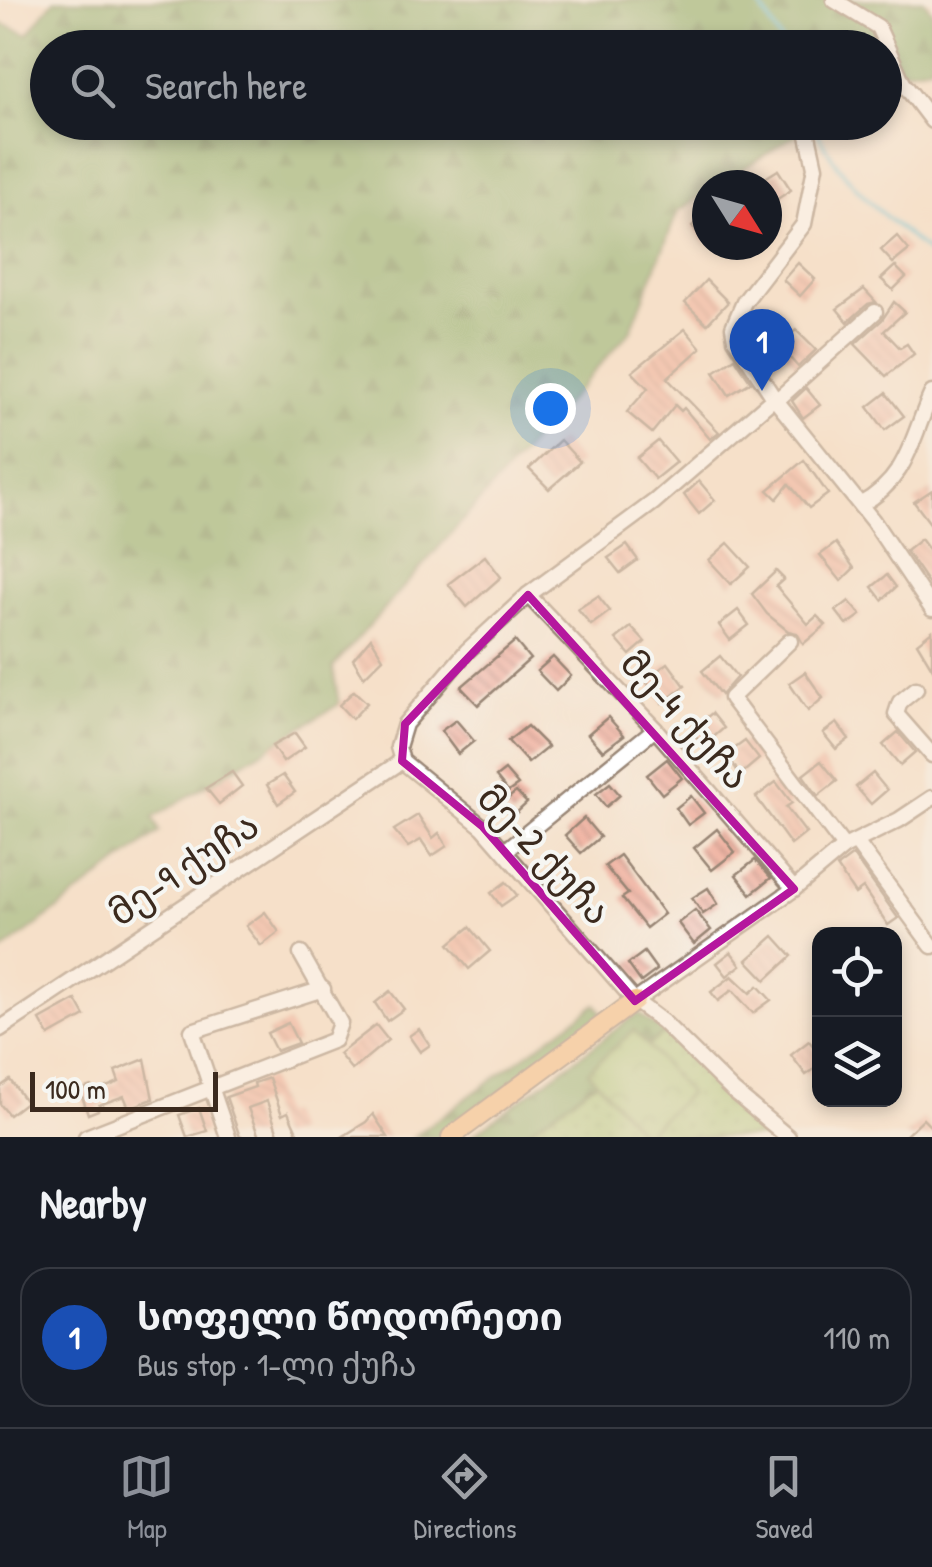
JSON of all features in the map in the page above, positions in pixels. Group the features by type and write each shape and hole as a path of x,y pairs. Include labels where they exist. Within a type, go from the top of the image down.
{"main road":[{"path":"450,1137 635,1001"}],"street":[{"path":"834,0 880,30"},
{"path":"902,81 932,121"},
{"path":"915,102 932,97"},
{"path":"808,140 815,167 804,224 744,302 733,327 735,339 775,400 860,506 932,610"},
{"path":"402,761 398,747 405,724 467,651 528,595 654,502 875,312"},
{"path":"860,506 877,496 911,452 932,392"},
{"name":"მე-4 ქუჩა","path":"528,595 655,729 794,889"},
{"path":"790,641 731,698 932,946"},
{"path":"916,689 900,702 896,714 932,755"},
{"path":"505,850 655,729"},
{"name":"მე-2 ქუჩა","path":"402,761 483,827 635,1001 788,1137"},
{"name":"მე-9 ქუჩა","path":"0,1029 402,761"},
{"path":"635,1001 850,845 900,820 932,798"},
{"path":"86,1137 334,1040 340,1023 301,954"},
{"path":"228,1137 192,1031 323,989"}],"highlighted area":[{"path":"528,595 794,889 635,1001 483,827 402,761 405,724"}],"green space":[{"path":"54,0 924,0 932,12 932,66 902,70 902,30 31,30"},
{"path":"0,23 28,34 30,31 30,140 788,140 741,170 692,170 692,202 678,211 631,330 333,667 339,704 153,818 160,832 0,953"},
{"path":"596,1004 604,1016 440,1137 413,1137"},
{"path":"638,1013 664,1033 519,1137 470,1137"},
{"path":"634,1030 689,1094 643,1135 588,1071"},
{"path":"664,1033 766,1137 519,1137"}],"building":[{"path":"782,176 791,190 782,196"},
{"path":"897,236 909,250 893,263 881,250"},
{"path":"798,263 815,279 800,296 783,280"},
{"path":"895,266 906,277 893,290 881,279"},
{"path":"706,280 728,302 707,324 685,303"},
{"path":"864,289 876,302 868,304 848,322 837,309"},
{"path":"894,302 905,312 884,331 900,348 907,344 914,354 886,376 855,344 882,320"},
{"path":"685,329 701,348 667,378 719,432 710,439 684,408 681,411 675,405 652,433 627,412 648,388 632,372"},
{"path":"796,330 816,350 798,367 779,345"},
{"path":"735,358 751,382 729,395 714,372"},
{"path":"806,388 820,405 803,418 792,401"},
{"path":"886,393 904,416 885,430 868,407"},
{"path":"560,440 580,462 549,489 529,469"},
{"path":"658,441 676,462 655,479 637,458"},
{"path":"804,460 828,494 809,508 789,484 777,499 768,490"},
{"path":"699,481 715,500 699,514 684,495"},
{"path":"932,490 932,526 914,502"},
{"path":"921,539 932,554 932,589 906,551"},
{"path":"728,543 750,567 731,584 709,560"},
{"path":"836,543 854,568 841,581 820,555"},
{"path":"627,545 638,560 620,573 608,558"},
{"path":"485,556 501,577 467,607 448,584"},
{"path":"776,571 784,579 776,586 808,624 817,616 826,625 803,644 797,633 788,631 767,614 752,594"},
{"path":"887,575 896,587 882,600 872,587"},
{"path":"598,596 610,611 591,625 578,609"},
{"path":"849,601 861,615 847,625 836,611"},
{"path":"738,610 749,625 730,640 719,625"},
{"path":"631,627 645,642 630,655 616,639"},
{"path":"932,631 932,668 917,643"},
{"path":"371,638 383,658 364,677 353,659"},
{"path":"515,641 530,659 478,705 461,687"},
{"path":"720,656 737,677 721,695 702,671"},
{"path":"553,657 571,676 556,691 537,671"},
{"path":"668,663 685,686 662,703 645,680"},
{"path":"805,672 823,698 808,711 789,683"},
{"path":"354,691 367,703 352,719 339,705"},
{"path":"712,713 724,728 703,746 691,730"},
{"path":"608,717 624,735 603,751 588,734"},
{"path":"456,720 474,741 458,754 441,731"},
{"path":"837,723 849,739 836,749 823,733"},
{"path":"527,726 548,747 528,763 508,741"},
{"path":"898,732 915,752 900,765 883,745"},
{"path":"295,733 305,747 283,762 272,746"},
{"path":"745,741 759,759 740,775 727,754"},
{"path":"667,759 682,778 662,794 647,775"},
{"path":"821,761 837,781 818,796 803,775"},
{"path":"505,770 518,785 508,792 496,777"},
{"path":"232,772 242,786 219,804 206,788"},
{"path":"873,773 887,790 871,804 856,787"},
{"path":"283,775 295,792 278,804 267,785"},
{"path":"776,782 792,803 786,807 806,833 791,845 756,797"},
{"path":"610,783 620,795 606,807 596,794"},
{"path":"516,792 527,803 512,817 501,804"},
{"path":"691,796 704,813 688,825 676,808"},
{"path":"418,815 433,838 439,833 447,846 432,856 421,840 408,847 394,830"},
{"path":"584,818 600,837 581,853 565,835"},
{"path":"717,829 735,852 712,870 694,848"},
{"path":"620,855 664,914 646,928 622,898 628,894 605,866"},
{"path":"853,855 898,918 888,925 863,888 855,894 837,867"},
{"path":"755,860 771,878 751,894 736,875"},
{"path":"506,882 517,895 501,906 491,893"},
{"path":"708,888 718,904 703,914 692,898"},
{"path":"695,910 711,930 694,944 678,923"},
{"path":"265,912 279,932 261,946 246,926"},
{"path":"470,927 490,951 469,969 449,944"},
{"path":"774,936 792,956 766,980 747,960"},
{"path":"644,952 657,970 641,982 628,964"},
{"path":"731,952 741,965 727,976 717,963"},
{"path":"732,976 750,993 758,986 771,1000 753,1013 732,990 718,1001 711,992"},
{"path":"390,991 404,1009 387,1021 375,1003"},
{"path":"76,1000 85,1016 49,1036 40,1020"},
{"path":"288,1023 298,1043 276,1051 267,1033"},
{"path":"376,1025 388,1040 352,1070 339,1054"},
{"path":"419,1029 430,1045 420,1052 409,1036"},
{"path":"809,1041 812,1071 806,1075 791,1055"},
{"path":"145,1059 153,1099 129,1108 124,1096 99,1105 98,1110 88,1114 80,1090 91,1086 94,1092 119,1082 115,1071"},
{"path":"269,1078 282,1115 288,1112 297,1132 279,1137 267,1101 248,1108 259,1137 240,1137 226,1097"},
{"path":"10,1080 26,1102 9,1115 0,1104 0,1087"},
{"path":"199,1108 207,1131 187,1137 179,1115"},
{"path":"373,1114 388,1137 342,1137 366,1122"},
{"path":"923,1119 932,1128 932,1137 904,1137"}],"waterway":[{"path":"757,0 774,30"},
{"path":"822,140 849,179 932,256"}],"place":[{"name":"სოფელი წოდორეთი","path":"762,391"}]}
